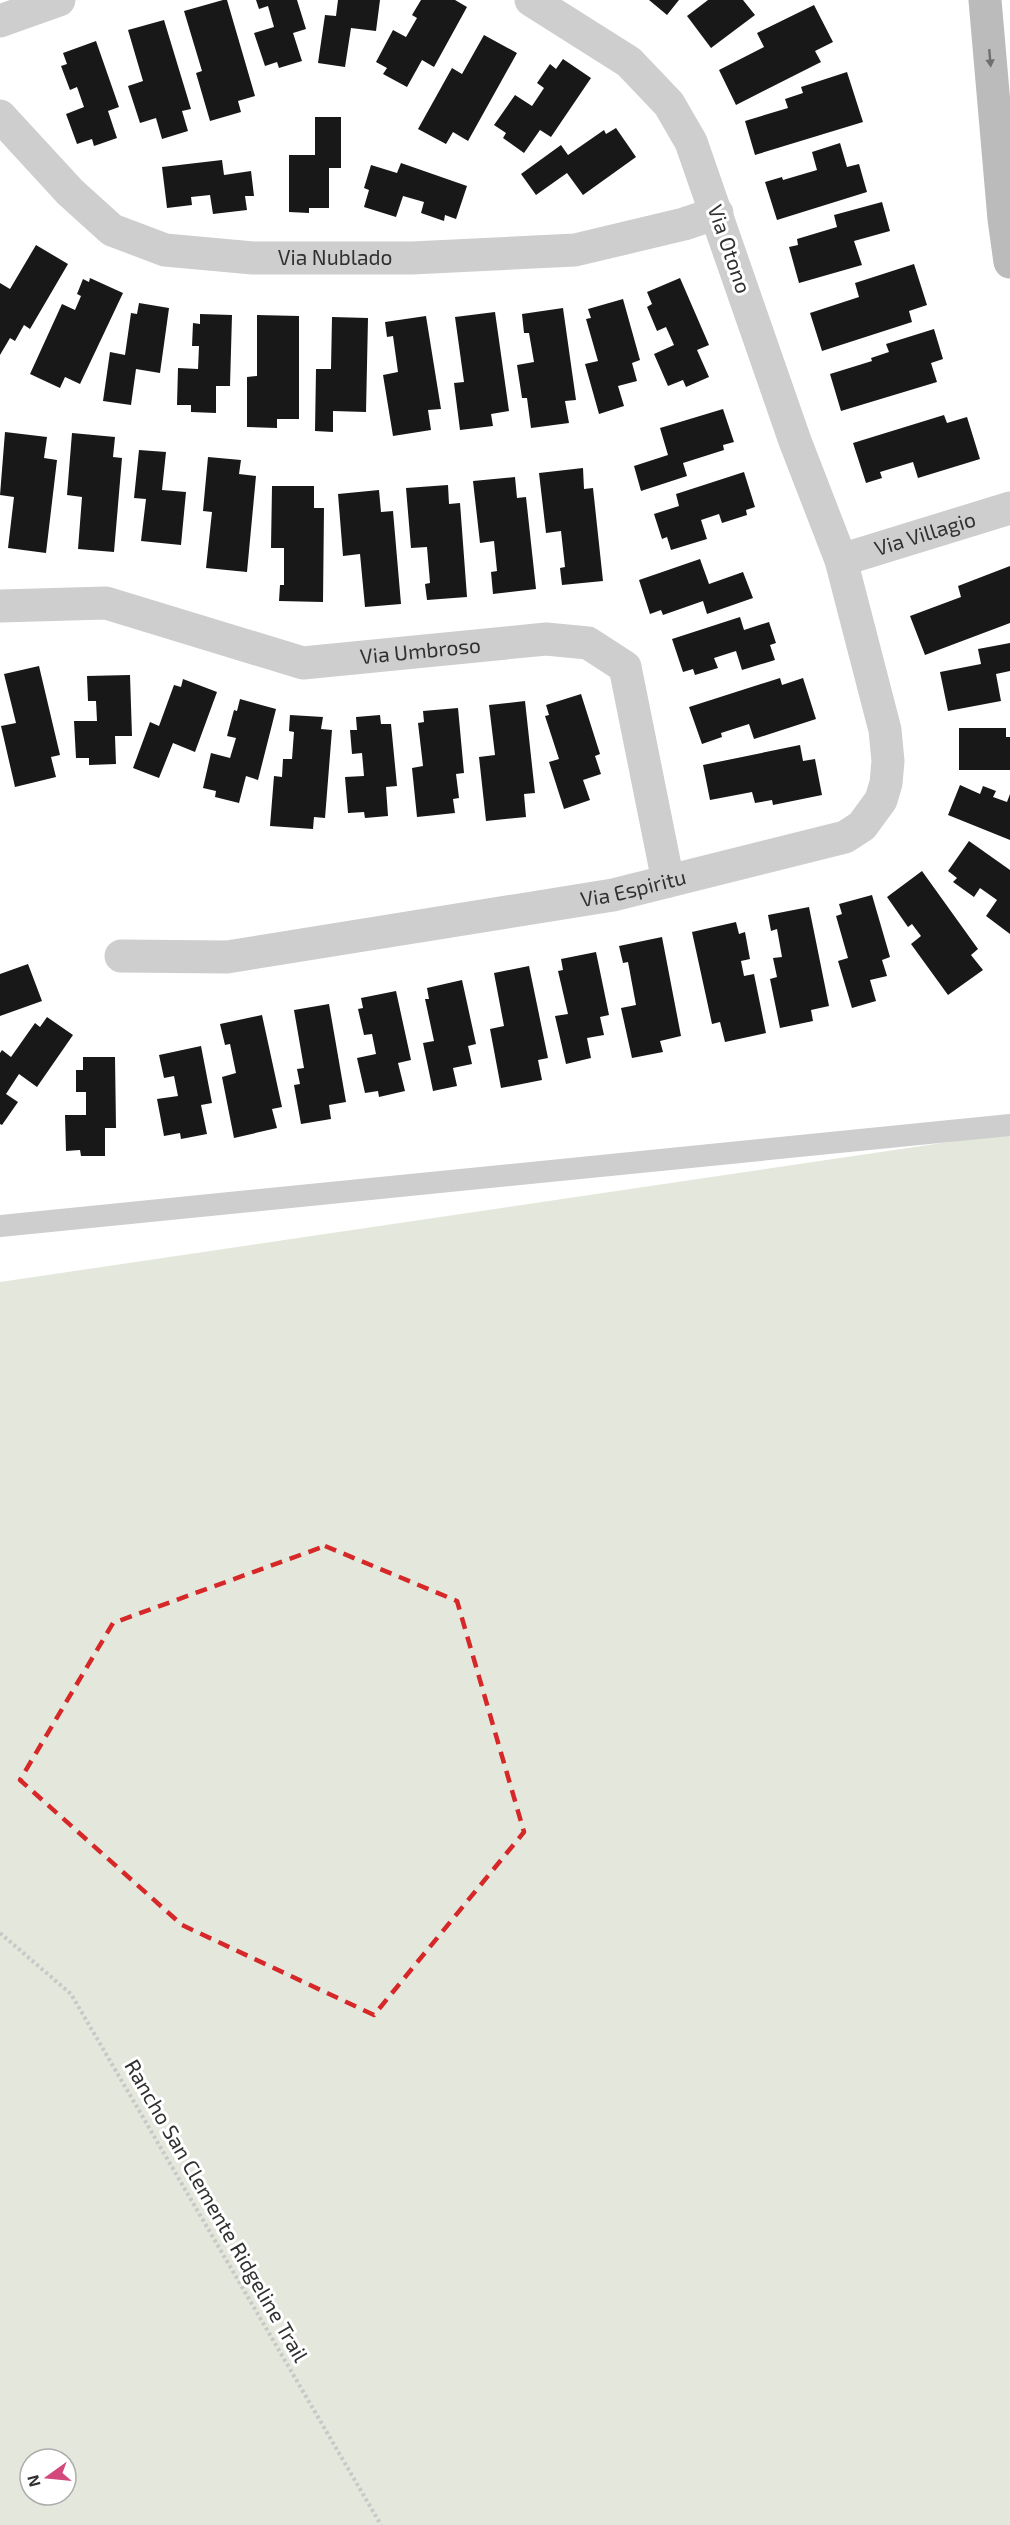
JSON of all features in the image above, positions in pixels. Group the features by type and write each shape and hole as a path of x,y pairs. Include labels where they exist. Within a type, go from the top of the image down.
{"main road":[{"path":"985,0 1004,219 1010,262"}],"street":[{"path":"0,21 60,0"},
{"name":"Via Otono","path":"531,0 629,62 669,104 691,142 795,441 841,560"},
{"name":"Via Nublado","path":"0,116 70,192 111,230 165,250 253,258 412,258 575,250 684,224 717,213"},
{"name":"Via Villagio","path":"841,560 1010,507"},
{"name":"Via Espiritu","path":"121,956 227,957 613,895 845,837 858,830 880,800 886,783 888,761 885,730 841,560"},
{"name":"Via Umbroso","path":"0,606 106,603 303,663 546,639 588,643 625,667 668,881"}],"lane":[{"path":"0,1226 1010,1125"}],"path":[{"name":"Rancho San Clemente Ridgeline Trail","path":"0,1933 71,1994 381,2525"}],"highlighted area":[{"path":"325,1546 457,1601 524,1832 374,2015 182,1925 20,1780 113,1623"}],"shaded area":[{"path":"1010,1133 1010,2525 0,2525 0,1282"}],"building":[{"path":"227,0 255,96 238,101 241,112 210,121 196,73 202,71 184,11"},
{"path":"256,0 297,0 306,29 293,33 302,61 279,68 277,62 265,66 254,33 274,27 268,6 259,9"},
{"path":"338,0 380,0 376,31 351,28 345,67 318,63 325,15 336,16"},
{"path":"421,0 455,0 467,7 434,67 422,60 407,87 383,74 387,68 376,62 393,30 406,37 417,18 412,15"},
{"path":"649,0 679,0 667,15"},
{"path":"708,0 743,0 755,15 711,48 687,16"},
{"path":"814,5 833,42 815,51 821,62 736,105 719,70 764,47 757,33"},
{"path":"164,20 191,109 182,111 188,131 162,139 156,118 140,123 128,86 143,81 128,30"},
{"path":"484,35 517,53 468,141 453,132 446,144 418,129 452,68 462,74"},
{"path":"96,41 119,107 108,111 117,138 94,146 92,139 77,144 66,114 84,107 77,87 70,90 61,66 67,64 63,53"},
{"path":"563,59 591,78 551,137 540,130 524,153 503,138 506,133 494,125 515,95 532,106 544,88 537,83 550,64 556,69"},
{"path":"847,72 863,122 755,155 745,121 788,108 785,99 803,93 801,87"},
{"path":"315,117 341,117 341,168 329,168 329,208 309,208 309,213 289,212 289,155 315,155"},
{"path":"616,128 636,157 583,195 567,173 536,195 521,174 561,145 568,155 604,130 606,134"},
{"path":"840,143 847,167 859,164 867,192 777,220 765,182 782,177 783,180 817,170 812,152"},
{"path":"222,160 224,175 251,171 254,196 245,196 247,210 213,214 210,195 191,197 192,205 167,208 162,167"},
{"path":"401,163 467,186 456,219 445,215 444,221 421,213 424,202 403,196 396,217 364,207 369,190 364,188 371,165 397,173"},
{"path":"882,202 890,231 854,241 862,265 799,283 789,247 798,245 797,239 837,227 834,215"},
{"path":"36,245 68,264 30,329 24,325 15,341 10,338 0,355 0,283 10,289"},
{"path":"914,264 927,305 909,311 912,322 822,351 810,313 859,297 855,283"},
{"path":"90,278 123,293 80,384 65,377 60,388 30,374 62,304 75,310 81,296 77,294 83,279 89,282"},
{"path":"680,278 709,345 697,350 709,377 686,387 683,380 668,386 654,354 674,345 666,327 657,331 647,307 652,304 647,292"},
{"path":"623,299 640,360 632,363 637,381 618,386 624,406 599,414 585,364 598,361 586,319 591,318 588,309"},
{"path":"139,303 169,308 160,373 136,369 131,405 103,401 110,352 125,355 131,313 137,314"},
{"path":"563,308 576,400 565,401 569,423 531,428 527,398 522,398 517,365 534,362 529,333 524,333 522,314"},
{"path":"495,312 509,411 491,414 493,426 460,430 454,383 464,382 455,317"},
{"path":"200,314 232,315 230,386 216,386 216,413 191,412 191,405 177,405 178,368 198,369 199,346 192,346 193,323 200,324"},
{"path":"257,315 299,316 299,419 277,419 277,428 247,427 247,377 257,376"},
{"path":"426,316 441,409 428,410 431,430 393,436 383,375 398,372 393,336 387,337 385,322"},
{"path":"332,317 368,318 366,412 333,411 333,432 315,431 316,369 331,369"},
{"path":"934,329 943,359 931,363 937,382 841,411 830,374 872,361 871,358 889,352 886,344"},
{"path":"723,409 734,442 723,445 724,450 683,463 687,476 641,491 634,466 668,455 660,428"},
{"path":"944,415 947,423 967,417 980,459 918,478 913,462 880,472 882,478 866,483 853,443"},
{"path":"5,432 47,437 44,458 57,460 46,553 8,548 14,497 0,495"},
{"path":"72,433 115,437 113,457 122,458 114,552 78,549 82,497 67,495"},
{"path":"139,450 166,452 162,490 186,492 181,545 141,541 146,499 134,498"},
{"path":"208,457 241,460 239,474 256,476 247,572 206,568 212,512 203,511"},
{"path":"583,468 584,489 593,488 603,581 562,585 560,568 565,567 561,531 546,533 539,473"},
{"path":"744,472 755,507 746,510 747,515 722,523 719,514 701,520 707,539 671,550 667,537 662,539 654,514 679,506 676,494"},
{"path":"515,477 517,498 526,497 536,589 493,594 491,572 497,571 494,541 480,543 473,481"},
{"path":"448,485 449,504 460,503 467,597 427,600 425,584 430,583 427,547 411,548 406,488"},
{"path":"272,486 314,486 314,508 324,508 323,602 279,601 280,585 284,585 284,548 271,548"},
{"path":"379,490 381,512 393,511 401,604 365,607 360,554 343,556 338,494"},
{"path":"700,559 709,584 743,572 753,598 707,614 703,601 663,615 661,610 650,614 639,580"},
{"path":"1010,566 1010,623 925,655 910,616 961,597 958,586"},
{"path":"740,617 744,630 769,622 776,643 770,645 775,660 742,670 736,651 714,658 718,668 695,675 693,669 683,672 672,639"},
{"path":"1010,643 1010,671 996,674 1001,701 948,711 940,672 981,664 978,649"},
{"path":"39,666 60,755 51,757 56,777 15,787 1,726 16,723 4,674"},
{"path":"130,675 132,736 115,736 116,764 89,765 89,758 76,758 74,721 97,721 96,701 88,701 87,676"},
{"path":"780,678 782,685 803,678 816,719 754,739 749,724 721,733 722,737 702,744 689,707"},
{"path":"183,679 217,692 195,752 173,743 159,778 133,768 150,722 159,726 174,685 181,687"},
{"path":"581,694 600,754 595,756 601,774 583,780 590,800 564,809 549,762 559,759 545,716 549,715 546,705"},
{"path":"240,699 276,709 258,780 246,776 239,803 215,797 216,791 203,788 211,753 230,758 236,738 227,736 234,710 237,711"},
{"path":"525,701 535,793 524,794 526,817 486,821 479,757 495,755 489,705"},
{"path":"458,708 464,773 456,774 459,798 453,799 455,813 417,817 412,768 423,766 418,723 424,722 423,711"},
{"path":"290,715 323,717 321,729 332,730 325,818 314,817 313,829 270,826 274,776 282,777 283,759 292,759 294,732 289,731"},
{"path":"380,715 381,724 391,724 397,786 386,787 388,816 365,818 364,812 348,813 345,777 364,776 362,753 352,754 350,730 357,730 356,717"},
{"path":"959,728 1006,728 1006,737 1010,737 1010,770 959,770"},
{"path":"800,745 803,761 815,759 822,795 773,805 772,800 755,803 752,792 710,800 703,765"},
{"path":"960,785 980,794 983,786 996,791 993,797 1007,802 1010,794 1010,840 948,815"},
{"path":"969,841 1010,870 1010,934 986,916 997,900 980,888 974,897 953,882 957,878 948,871"},
{"path":"922,871 978,949 971,955 983,970 948,995 911,944 921,936 912,924 908,927 887,897"},
{"path":"872,895 890,957 882,960 887,976 870,980 876,1001 852,1008 838,961 848,958 836,916 842,914 839,904"},
{"path":"809,907 829,1006 811,1010 813,1021 780,1028 770,979 777,977 773,958 782,957 777,929 771,931 768,915"},
{"path":"736,922 739,934 745,932 750,959 741,961 744,976 754,974 766,1033 725,1042 720,1022 712,1024 692,932"},
{"path":"662,937 681,1036 660,1041 663,1052 632,1058 621,1008 636,1005 628,962 623,963 619,946"},
{"path":"596,952 609,1015 600,1017 604,1035 587,1038 591,1058 566,1064 555,1016 568,1014 558,971 563,970 561,959"},
{"path":"28,964 42,1001 0,1016 0,974"},
{"path":"529,966 548,1058 538,1060 542,1080 501,1088 490,1029 504,1026 494,973"},
{"path":"462,980 476,1044 468,1046 472,1064 453,1068 457,1086 433,1091 423,1043 434,1041 425,999 429,999 427,988"},
{"path":"396,991 411,1060 398,1063 405,1091 379,1097 378,1091 365,1093 357,1058 376,1054 372,1034 364,1035 358,1009 363,1008 361,998"},
{"path":"329,1004 346,1102 329,1105 331,1119 301,1124 294,1085 300,1084 297,1069 304,1068 294,1010"},
{"path":"262,1015 282,1107 272,1109 277,1128 234,1138 222,1077 236,1073 230,1044 225,1045 220,1024"},
{"path":"47,1017 73,1035 37,1087 19,1074 6,1094 18,1102 2,1125 0,1124 0,1053 2,1050 11,1057 35,1023 40,1027"},
{"path":"201,1046 212,1103 201,1105 207,1134 181,1139 180,1133 164,1136 157,1099 178,1096 174,1076 164,1078 159,1055"},
{"path":"83,1057 115,1057 116,1128 105,1128 105,1156 81,1156 80,1150 66,1151 65,1115 86,1115 86,1092 76,1092 76,1070 83,1070"}]}
